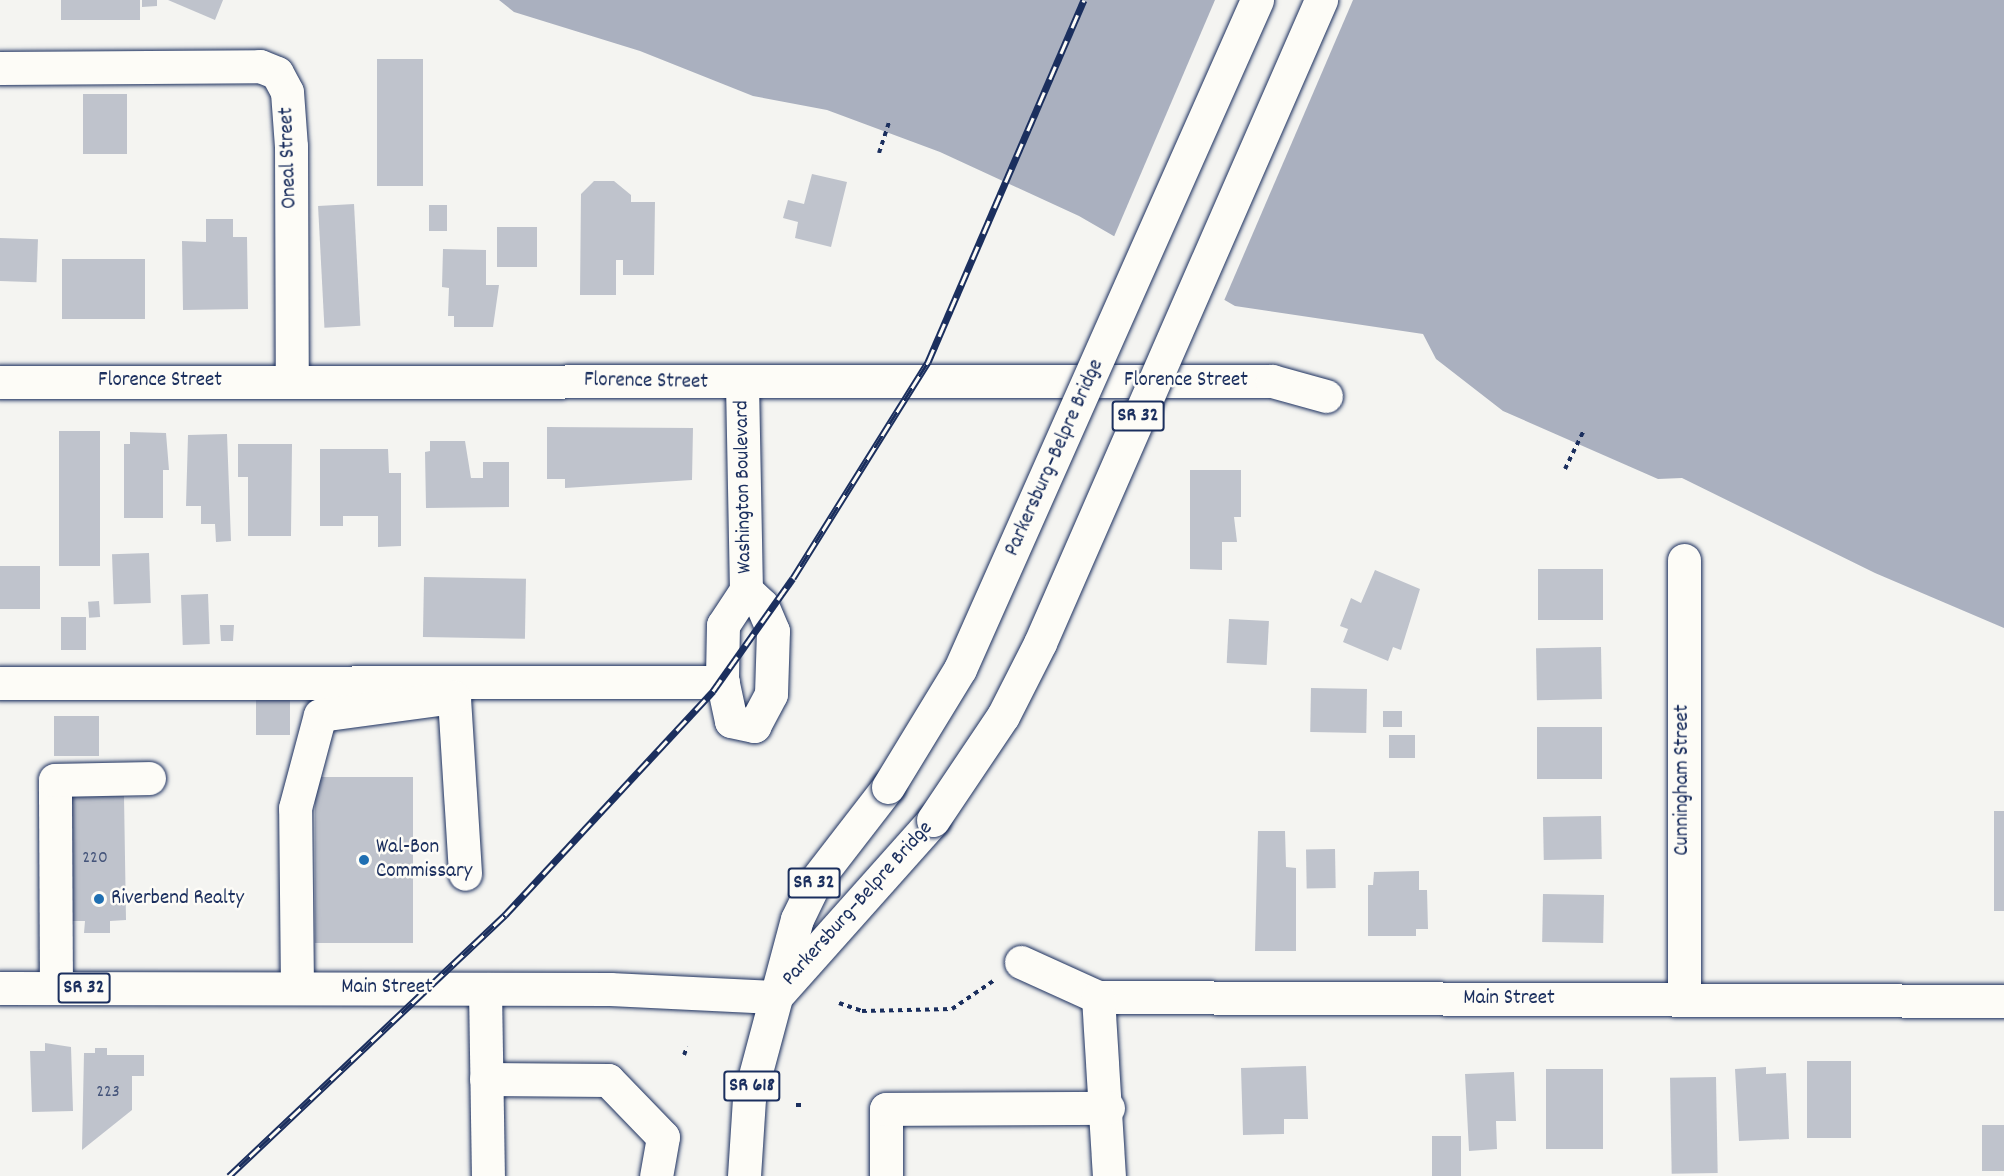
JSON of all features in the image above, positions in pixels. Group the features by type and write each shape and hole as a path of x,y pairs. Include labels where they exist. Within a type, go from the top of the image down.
{"street":[{"name":"Parkersburg–Belpre Bridge","path":"774,998 797,919 816,880 888,788 960,669 1257,0"},
{"name":"Parkersburg–Belpre Bridge","path":"774,998 933,820 978,757 1040,643 1322,0"},
{"name":"Oneal Street","path":"0,68 260,66 277,73 287,92 291,146 292,381"},
{"name":"Florence Street","path":"0,382 1272,381 1326,396"},
{"name":"Washington Boulevard","path":"742,383 746,591 723,625 723,682 731,721 754,726 761,721 774,678 773,631 762,604 746,591"},
{"name":"Cunningham Street","path":"1684,560 1684,1000"},
{"path":"0,683 457,689 723,682"},
{"path":"457,689 465,874"},
{"path":"297,988 295,808 320,715 457,689"},
{"path":"56,988 55,780 149,778"},
{"name":"Main Street","path":"1021,962 1098,997 2004,1001"},
{"name":"Main Street","path":"0,988 485,989 774,998"},
{"path":"485,989 488,1176"},
{"path":"1098,997 1108,1108 1109,1176"},
{"name":"SR 618","path":"744,1176 749,1098 774,998"},
{"path":"486,1079 608,1080 663,1137 656,1176"},
{"path":"886,1176 886,1109 1108,1108"}],"path":[{"path":"879,153 890,123"},
{"path":"1565,469 1584,430"},
{"path":"839,1003 862,1011 952,1009 1021,962"},
{"path":"684,1055 687,1047"},
{"path":"796,1104 802,1106"}],"water":[{"path":"499,0 2004,0 2004,628 1875,573 1682,478 1658,479 1503,411 1436,359 1423,334 1235,306 1079,216 940,152 827,110 753,96 640,51 514,12"}],"pier":[{"path":"1215,0 1353,0 1223,303 1113,239"}],"building":[{"path":"61,0 140,0 140,20 61,20"},
{"path":"142,0 157,0 157,6 142,7"},
{"path":"168,0 223,0 215,20"},
{"path":"377,59 423,59 423,186 377,186"},
{"path":"83,94 127,94 127,154 83,154"},
{"path":"812,174 847,182 831,247 795,238 798,222 783,218 788,200 804,204"},
{"path":"594,181 614,181 631,195 631,202 655,202 654,275 623,275 623,260 616,260 616,295 580,295 581,194"},
{"path":"354,204 360,326 324,328 318,206"},
{"path":"429,205 447,205 447,231 429,231"},
{"path":"206,219 233,219 233,237 247,237 248,309 183,310 182,241 206,242"},
{"path":"497,227 537,227 537,267 497,267"},
{"path":"0,238 38,239 36,282 0,281"},
{"path":"443,249 486,250 486,285 499,285 493,327 454,327 454,316 448,316 449,288 442,287"},
{"path":"62,259 145,259 145,319 62,319"},
{"path":"547,427 693,428 692,480 565,488 565,479 547,479"},
{"path":"59,431 100,431 100,566 59,566"},
{"path":"130,432 166,433 169,470 163,470 163,518 124,518 124,444 130,444"},
{"path":"227,434 231,541 216,542 215,524 201,524 201,506 186,506 188,435"},
{"path":"430,441 465,441 471,478 483,478 483,462 509,462 509,507 426,508 425,452 430,451"},
{"path":"238,444 292,444 291,536 248,536 248,477 238,477"},
{"path":"320,449 388,449 389,473 401,473 401,546 378,547 378,516 343,516 343,526 320,526"},
{"path":"1190,470 1241,470 1241,517 1234,517 1237,542 1222,542 1222,570 1190,569"},
{"path":"149,553 151,603 114,604 112,554"},
{"path":"0,566 40,566 40,609 0,609"},
{"path":"1538,569 1603,569 1603,620 1538,620"},
{"path":"1375,570 1420,589 1401,650 1393,647 1388,661 1343,642 1348,629 1340,626 1351,598 1361,603"},
{"path":"424,577 526,579 525,639 423,637"},
{"path":"208,594 210,644 183,645 181,595"},
{"path":"99,601 100,617 89,618 88,602"},
{"path":"61,617 86,617 86,650 61,650"},
{"path":"1229,619 1269,621 1267,665 1227,663"},
{"path":"220,625 234,625 233,641 221,641"},
{"path":"1601,647 1602,699 1537,700 1536,648"},
{"path":"1311,688 1367,689 1366,733 1310,732"},
{"path":"256,690 290,690 290,735 256,735"},
{"path":"1383,711 1402,711 1402,727 1383,727"},
{"path":"54,716 99,716 99,756 54,756"},
{"path":"1537,727 1602,727 1602,779 1537,779"},
{"path":"1389,735 1415,735 1415,758 1389,758"},
{"name":"Wal-Bon Commissary","path":"315,777 413,777 413,943 315,943"},
{"path":"124,796 126,920 110,921 110,933 84,933 85,921 66,921 65,797"},
{"path":"1994,811 2004,811 2004,911 1994,911"},
{"path":"1601,816 1602,859 1544,860 1543,817"},
{"path":"1258,831 1285,831 1286,867 1296,868 1296,951 1255,951"},
{"path":"1335,849 1336,888 1307,889 1306,850"},
{"path":"1419,871 1419,890 1427,890 1428,929 1416,929 1416,936 1368,936 1368,885 1373,885 1374,872"},
{"path":"1543,894 1604,895 1603,943 1542,942"},
{"path":"45,1043 71,1047 73,1111 32,1112 30,1051 45,1051"},
{"path":"95,1048 107,1048 107,1055 144,1055 144,1076 132,1076 132,1110 82,1150 84,1053 95,1053"},
{"path":"1807,1061 1851,1061 1851,1138 1807,1138"},
{"path":"1306,1066 1308,1119 1284,1119 1284,1134 1243,1135 1241,1068"},
{"path":"1766,1067 1766,1074 1786,1073 1789,1139 1739,1141 1735,1069"},
{"path":"1546,1069 1603,1069 1603,1149 1546,1149"},
{"path":"1514,1072 1516,1121 1496,1121 1497,1149 1469,1151 1465,1074"},
{"path":"1716,1077 1718,1173 1672,1174 1670,1078"},
{"path":"1982,1125 2004,1125 2004,1171 1982,1171"},
{"path":"1432,1136 1461,1136 1461,1176 1432,1176"}],"railway":[{"path":"229,1176 505,915 713,691 793,578 928,362 1084,0"}],"place":[{"name":"Wal-Bon Commissary","path":"364,860"},
{"name":"Riverbend Realty","path":"99,899"}]}
